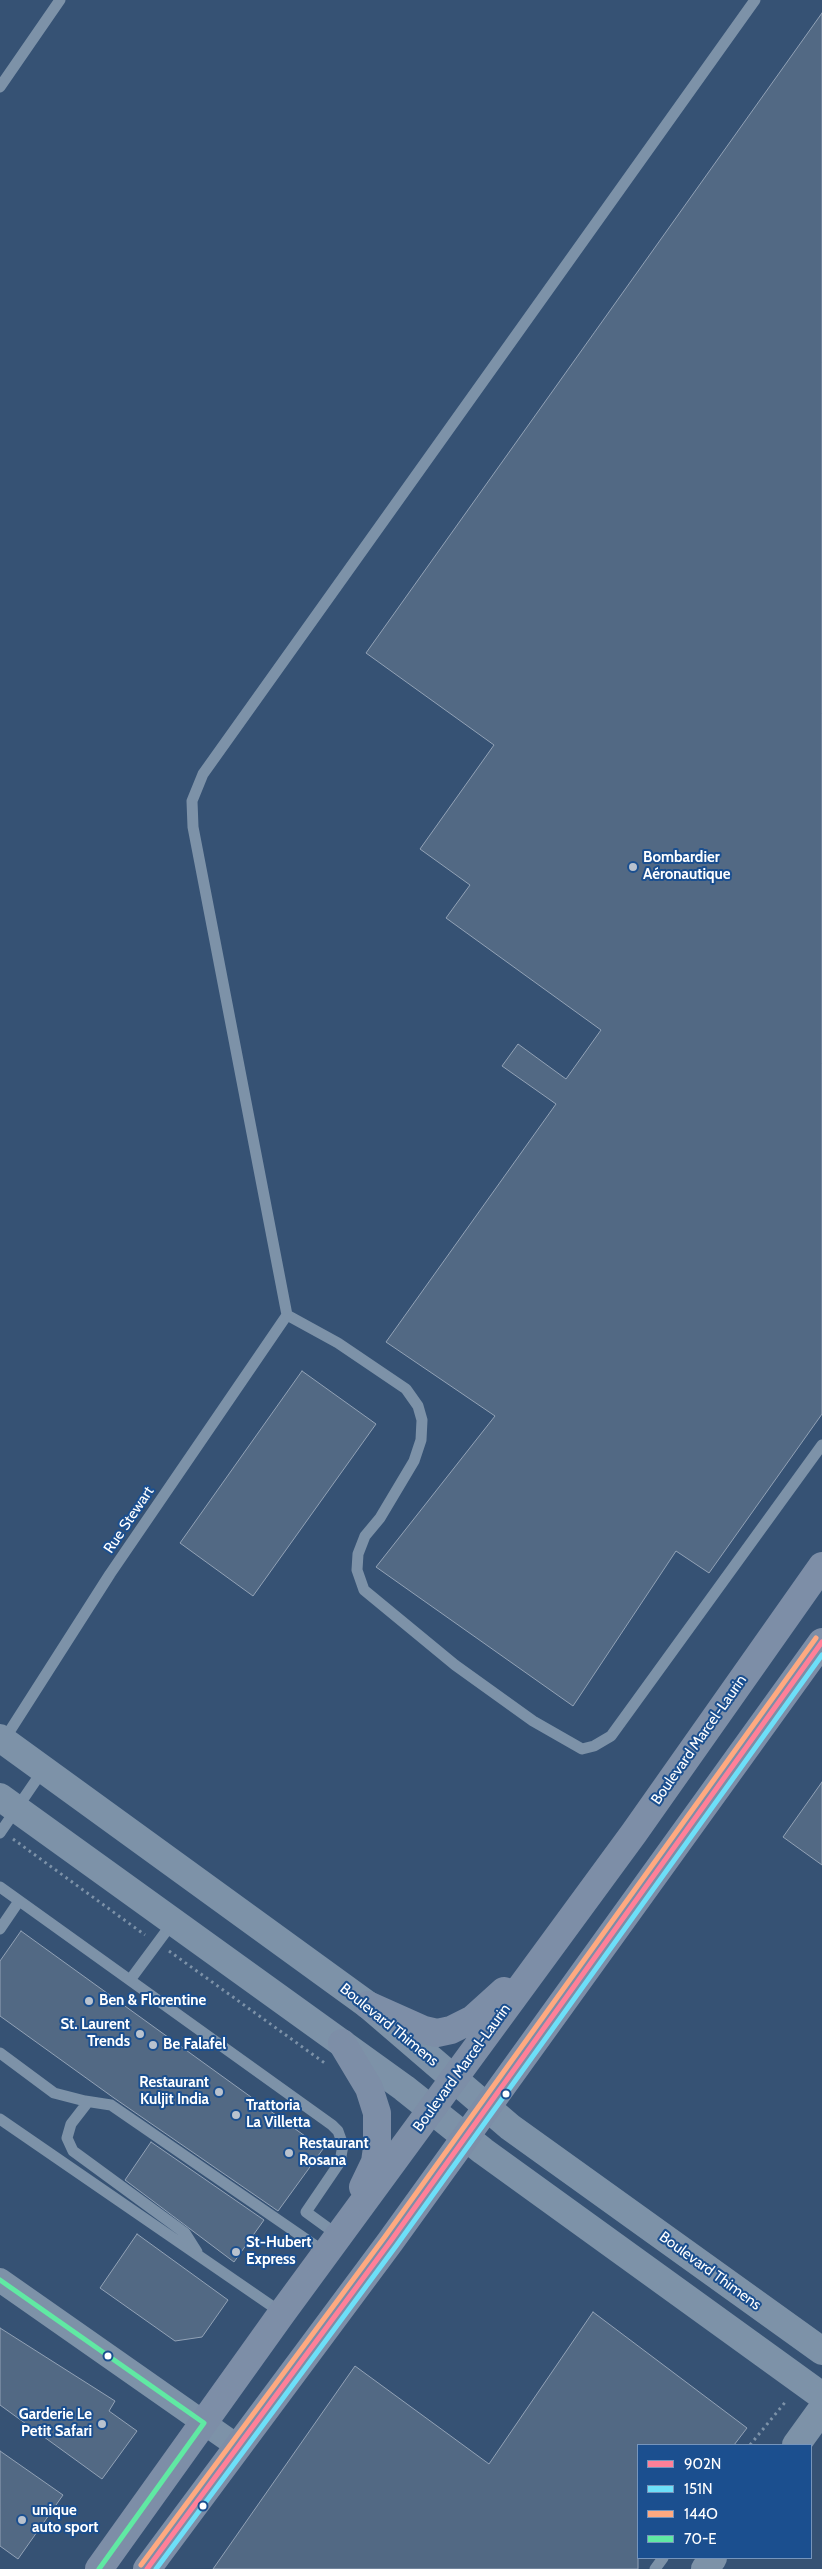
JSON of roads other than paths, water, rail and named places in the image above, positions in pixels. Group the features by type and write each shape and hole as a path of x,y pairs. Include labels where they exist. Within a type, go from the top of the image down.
{"main road":[{"name":"Boulevard Marcel-Laurin","path":"99,2569 332,2244 433,2110 545,1953 634,1833 822,1566"},
{"path":"146,2569 385,2249 822,1642"},
{"path":"368,2005 433,2033 451,2030 473,2019 545,1953"},
{"path":"332,2244 371,2172 378,2138 373,2097 342,2043"}],"street":[{"name":"Boulevard Thimens","path":"1,1742 44,1770 368,2005 486,2108 822,2351"},
{"path":"8,1803 342,2043 466,2135 483,2151 822,2396"},
{"path":"0,2280 237,2446"},
{"path":"797,2444 822,2409"}],"lane":[{"path":"0,87 60,0"},
{"path":"755,0 208,766 192,801 193,827 287,1315 338,1343 406,1389 418,1406 422,1420 421,1440 414,1461 380,1518 365,1536 358,1554 357,1570 364,1590 463,1670 533,1721 582,1749 594,1746 611,1736 822,1445"},
{"name":"Rue Stewart","path":"1,1742 110,1574 287,1315"},
{"path":"0,1833 8,1803 44,1770"},
{"path":"0,1887 310,2108 338,2131 343,2145 340,2162 306,2212 332,2244"},
{"path":"0,1929 19,1900"},
{"path":"130,1980 172,1922"},
{"path":"0,2053 54,2093 88,2102 111,2104 332,2244"},
{"path":"88,2102 71,2124 67,2138 72,2150 185,2233 199,2255"},
{"path":"0,2119 282,2313"},
{"path":"655,2569 663,2559"}],"place":[{"name":"Bombardier Aéronautique","path":"633,867"},
{"name":"Ben & Florentine","path":"89,2001"},
{"name":"St. Laurent Trends","path":"140,2034"},
{"name":"Be Falafel","path":"153,2045"},
{"name":"Restaurant Kuljit India","path":"219,2092"},
{"name":"Trattoria La Villetta","path":"236,2115"},
{"name":"Restaurant Rosana","path":"289,2153"},
{"name":"St-Hubert Express","path":"236,2252"},
{"name":"Garderie Le Petit Safari","path":"102,2424"},
{"name":"unique auto sport","path":"22,2520"}]}
